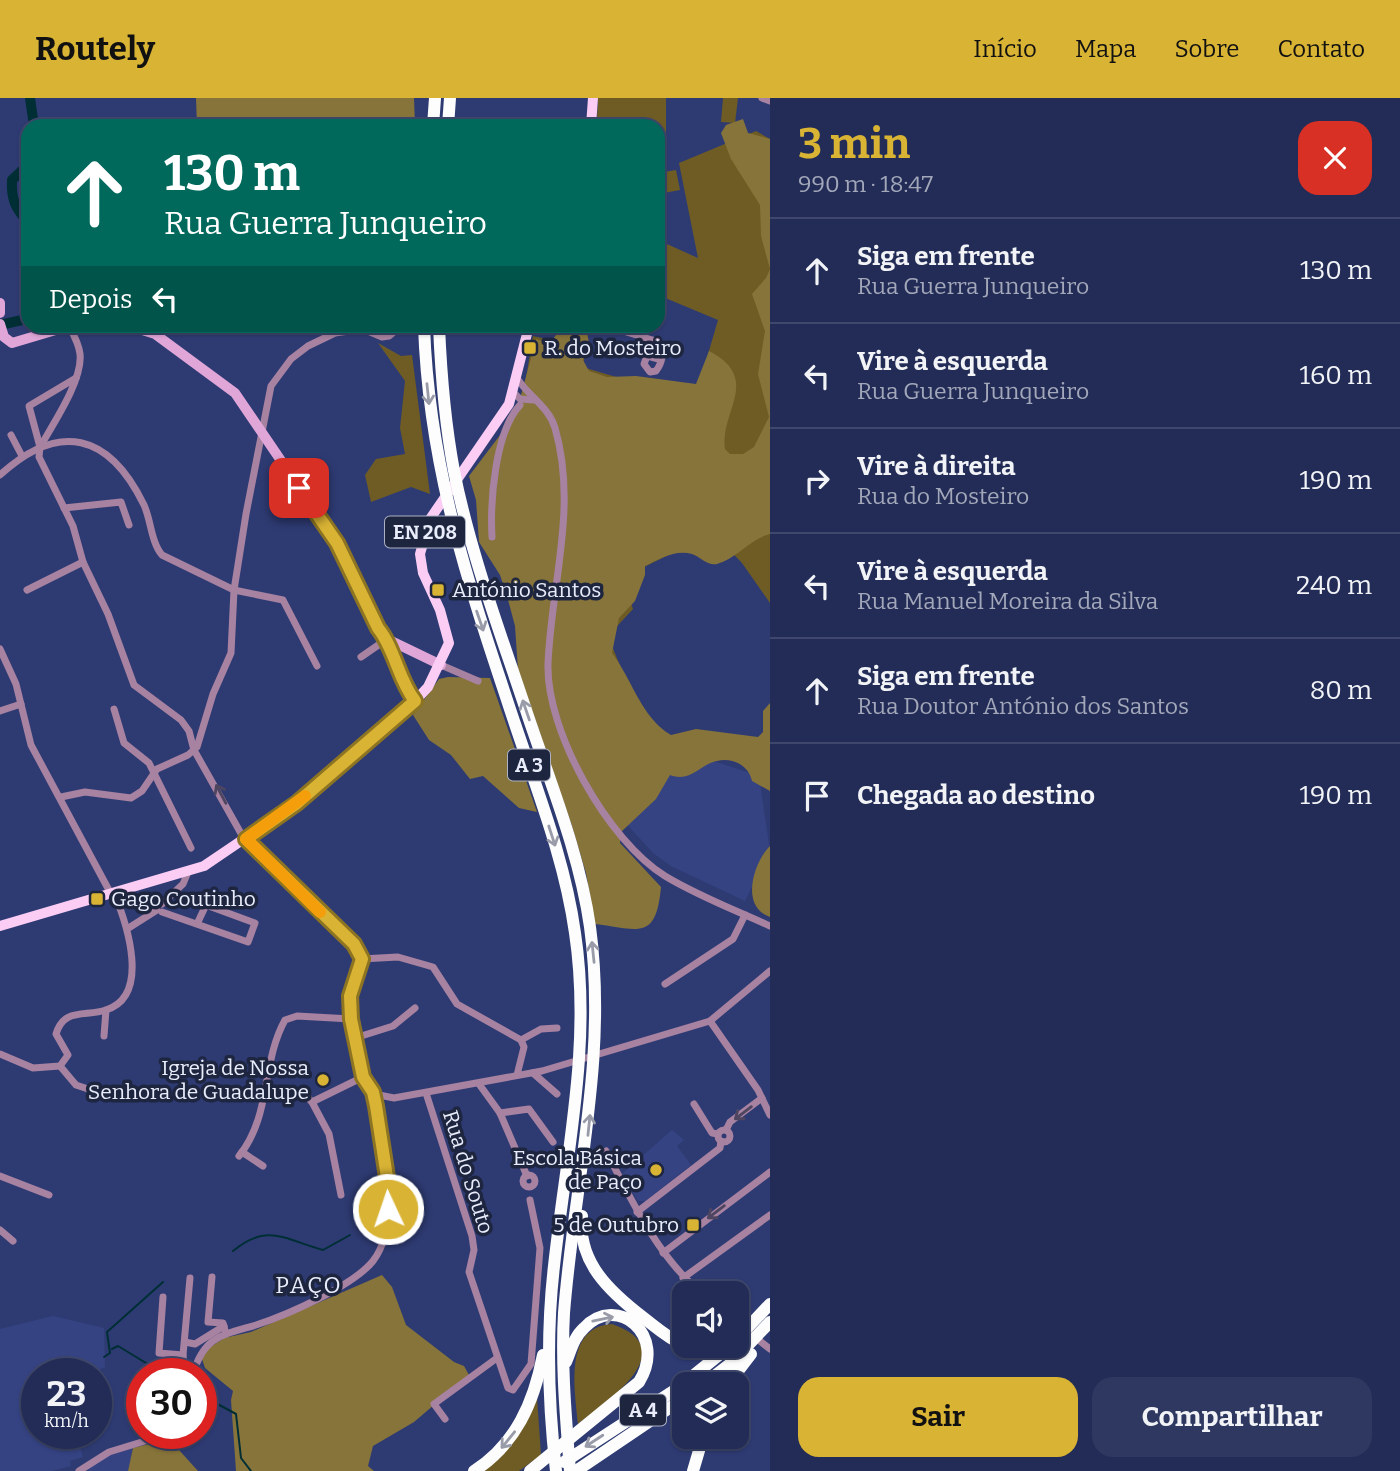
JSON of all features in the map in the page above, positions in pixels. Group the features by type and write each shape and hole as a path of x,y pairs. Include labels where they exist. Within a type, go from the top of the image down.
{"highway":[{"path":"434,119 435,98"},
{"path":"448,119 450,98"},
{"name":"A 3","path":"425,333 430,407 447,508 468,584 556,849 572,913 578,957 582,1028 577,1098 548,1328 554,1471"},
{"name":"A 3","path":"439,333 443,397 459,492 489,599 570,840 589,923 596,995 596,1044 564,1313 570,1471"},
{"path":"581,1181 586,1186 582,1222 584,1242 594,1269 627,1306 672,1339"},
{"path":"749,1320 762,1306 769,1304"},
{"path":"749,1326 769,1304"},
{"path":"530,1471 639,1382 648,1364 649,1345 633,1323 617,1317 599,1318 577,1336 564,1368"},
{"path":"720,1372 770,1322"},
{"path":"474,1471 507,1443 527,1412 536,1387 548,1328"},
{"path":"739,1372 770,1333"},
{"name":"A 4","path":"554,1471 588,1445 678,1388 715,1358"},
{"name":"A 4","path":"576,1471 672,1406"},
{"path":"693,1471 699,1449"}],"main road":[{"path":"592,119 593,98"},
{"name":"EN 208","path":"0,926 179,875 246,839 297,803 428,687 447,651 449,636 423,573 420,554 423,538 430,519 504,414 514,393 527,333"}],"street":[{"path":"762,98 770,101"},
{"path":"0,303 0,313"},
{"path":"0,324 4,337 12,343 51,333"},
{"path":"40,447 76,377 80,354 73,333"},
{"path":"152,333 208,370 235,393 337,543 378,628 387,639 397,671 415,701"},
{"path":"61,797 86,792 131,798 142,791 154,773 194,750 213,694 231,653 234,590 271,386 291,359 308,346 341,333"},
{"path":"372,333 389,337 393,333"},
{"path":"630,333 659,342 663,351 661,360"},
{"path":"76,377 29,406 40,447 39,457 64,508 83,562 108,614 134,685 181,720 190,731 194,750 246,839 354,944 362,959 350,996 351,1019 363,1077 373,1092 389,1190 384,1235 375,1259 341,1284 287,1315 225,1330 195,1344 184,1342"},
{"path":"517,377 532,398 545,409 555,427 564,496 559,579 548,665 556,718 597,801 632,848 663,875 770,926"},
{"path":"514,393 520,399 532,398"},
{"path":"504,414 532,398"},
{"path":"492,537 493,488 508,423 520,405"},
{"path":"11,435 22,456"},
{"path":"0,475 22,456 40,447 78,440 91,444 126,478 143,503 159,551 234,590 283,600 317,666"},
{"path":"64,508 121,502 130,525"},
{"path":"27,590 83,562"},
{"path":"387,639 478,681"},
{"path":"361,657 387,639"},
{"path":"0,649 22,704 31,745 112,894 127,929 132,986 121,1002 106,1010 71,1014 60,1025 57,1037 68,1055 60,1066 33,1068 0,1054"},
{"path":"0,711 22,704"},
{"path":"114,709 124,743 149,763 191,848"},
{"path":"127,929 160,909 183,884 179,875"},
{"path":"176,890 179,875"},
{"path":"160,909 197,924 248,943 255,923 206,905 197,924"},
{"path":"665,984 729,942 745,915"},
{"path":"362,959 398,957 433,967 457,1004 521,1040 524,1047 517,1075"},
{"path":"373,1092 394,1098 532,1073 710,1021 770,971"},
{"path":"355,1038 393,1026 415,1007"},
{"path":"104,1037 106,1010"},
{"path":"262,1166 241,1154 265,1102 273,1044 285,1020 297,1016 351,1019"},
{"path":"710,1021 766,1102 770,1115"},
{"path":"521,1040 541,1029 557,1028"},
{"path":"60,1066 76,1085 91,1090"},
{"path":"532,1073 557,1094"},
{"path":"312,1102 363,1077"},
{"path":"479,1084 500,1113 527,1176"},
{"path":"303,1093 312,1102 329,1134 341,1195"},
{"name":"Rua do Souto","path":"426,1093 472,1236 474,1250 469,1272 508,1388 513,1390 531,1364 540,1248 530,1200"},
{"path":"694,1104 712,1133 720,1138 730,1138 726,1130 730,1122 766,1102"},
{"path":"500,1113 529,1109 553,1142"},
{"path":"637,1212 720,1148 720,1138"},
{"path":"606,1151 637,1212 663,1253 687,1281"},
{"path":"663,1253 770,1172"},
{"path":"0,1176 49,1195"},
{"path":"683,1278 770,1216"},
{"path":"0,1230 13,1241"},
{"path":"212,1277 208,1322 223,1323 225,1330"},
{"path":"183,1358 190,1278"},
{"path":"163,1297 159,1353 183,1355"},
{"path":"199,1358 204,1347 225,1330"},
{"path":"749,1332 770,1349"},
{"path":"445,1419 434,1404 497,1358"},
{"path":"79,1471 111,1451 126,1446"}],"shaded area":[{"path":"196,98 414,98 415,119 197,119"},
{"path":"598,98 666,98 666,163 665,119 597,119"},
{"path":"723,98 738,98 735,123 721,122"},
{"path":"743,119 748,133 770,139 770,269 761,236 760,205 731,159 721,133 726,125"},
{"path":"756,131 770,139 770,603 742,563 713,533 638,570 628,595 633,609 608,636 650,740 601,786 526,378 533,336 587,348 582,367 630,381 699,385 718,320 665,298 665,243 698,258 679,163"},
{"path":"676,170 680,190 665,193 665,172"},
{"path":"770,269 770,534 717,564 707,563 692,554 680,553 645,566 645,575 635,601 619,618 612,653 652,719 671,735 696,729 758,737 763,732 763,711 770,703 770,791 752,781 744,767 729,760 711,763 684,777 670,775 656,799 621,832 620,843 661,887 655,917 642,928 595,924 586,873 571,823 518,670 515,626 507,596 500,575 479,542 476,500 469,476 516,414 536,339 545,342 553,339 558,333 587,333 589,343 583,360 589,371 607,377 636,376 696,384 709,351 725,362 733,373 736,385 725,435 725,449 730,454 743,454 754,447 769,417 758,374 765,331 752,294"},
{"path":"378,343 401,356 412,355 430,494 411,487 371,502 365,475 376,459 405,454 400,428 405,381"},
{"path":"490,678 537,812 519,808 483,776 470,779 451,755 429,740 413,715 439,679"},
{"path":"650,740 759,776 770,851 745,901 671,866 653,853 623,820"},
{"path":"770,846 770,917 761,912 755,904 752,884 759,863"},
{"name":"Escola Básica de Paço","path":"672,1130 684,1140 677,1146 691,1165 645,1201 638,1201 622,1174"},
{"path":"382,1275 392,1287 406,1325 454,1362 464,1366 469,1375 414,1422 373,1446 368,1466 374,1471 236,1471 231,1400 233,1391 217,1378 217,1358 203,1358 209,1348 224,1338 251,1332"},
{"path":"53,1316 104,1328 105,1358 21,1358 21,1449 81,1449 83,1457 70,1461 71,1466 51,1471 0,1471 0,1329"},
{"path":"612,1324 633,1335 642,1347 641,1361 621,1389 578,1424 575,1378 579,1348 586,1336 596,1328"},
{"path":"537,1397 541,1455 519,1471 484,1471 512,1444"},
{"path":"133,1449 128,1471 89,1471 88,1468 104,1457"},
{"path":"133,1449 178,1449 198,1471 128,1471"}],"waterway":[{"path":"30,98 33,119"},
{"path":"21,172 12,180 13,198 21,213"},
{"path":"0,325 21,320"},
{"path":"233,1251 245,1242 267,1235 287,1238 323,1250 350,1235"},
{"path":"104,1357 110,1353 107,1332 163,1282"},
{"path":"112,1349 118,1346 138,1358"},
{"path":"217,1404 236,1414 241,1458 251,1471"}],"slow traffic":[{"path":"305,796 246,839 320,912"}],"place":[{"name":"R. do Mosteiro","path":"530,348"},
{"name":"António Santos","path":"438,590"},
{"name":"Gago Coutinho","path":"97,899"},
{"name":"Igreja de Nossa Senhora de Guadalupe","path":"323,1080"},
{"name":"Escola Básica de Paço","path":"656,1170"},
{"name":"5 de Outubro","path":"693,1225"}],"district":[{"name":"PAÇO","path":"309,1285"}],"route":[{"path":"299,488 337,543 378,628 387,639 397,671 415,701 297,803 246,839 354,944 362,959 350,996 351,1019 363,1077 373,1092 376,1106 389,1190 388,1209"}]}
